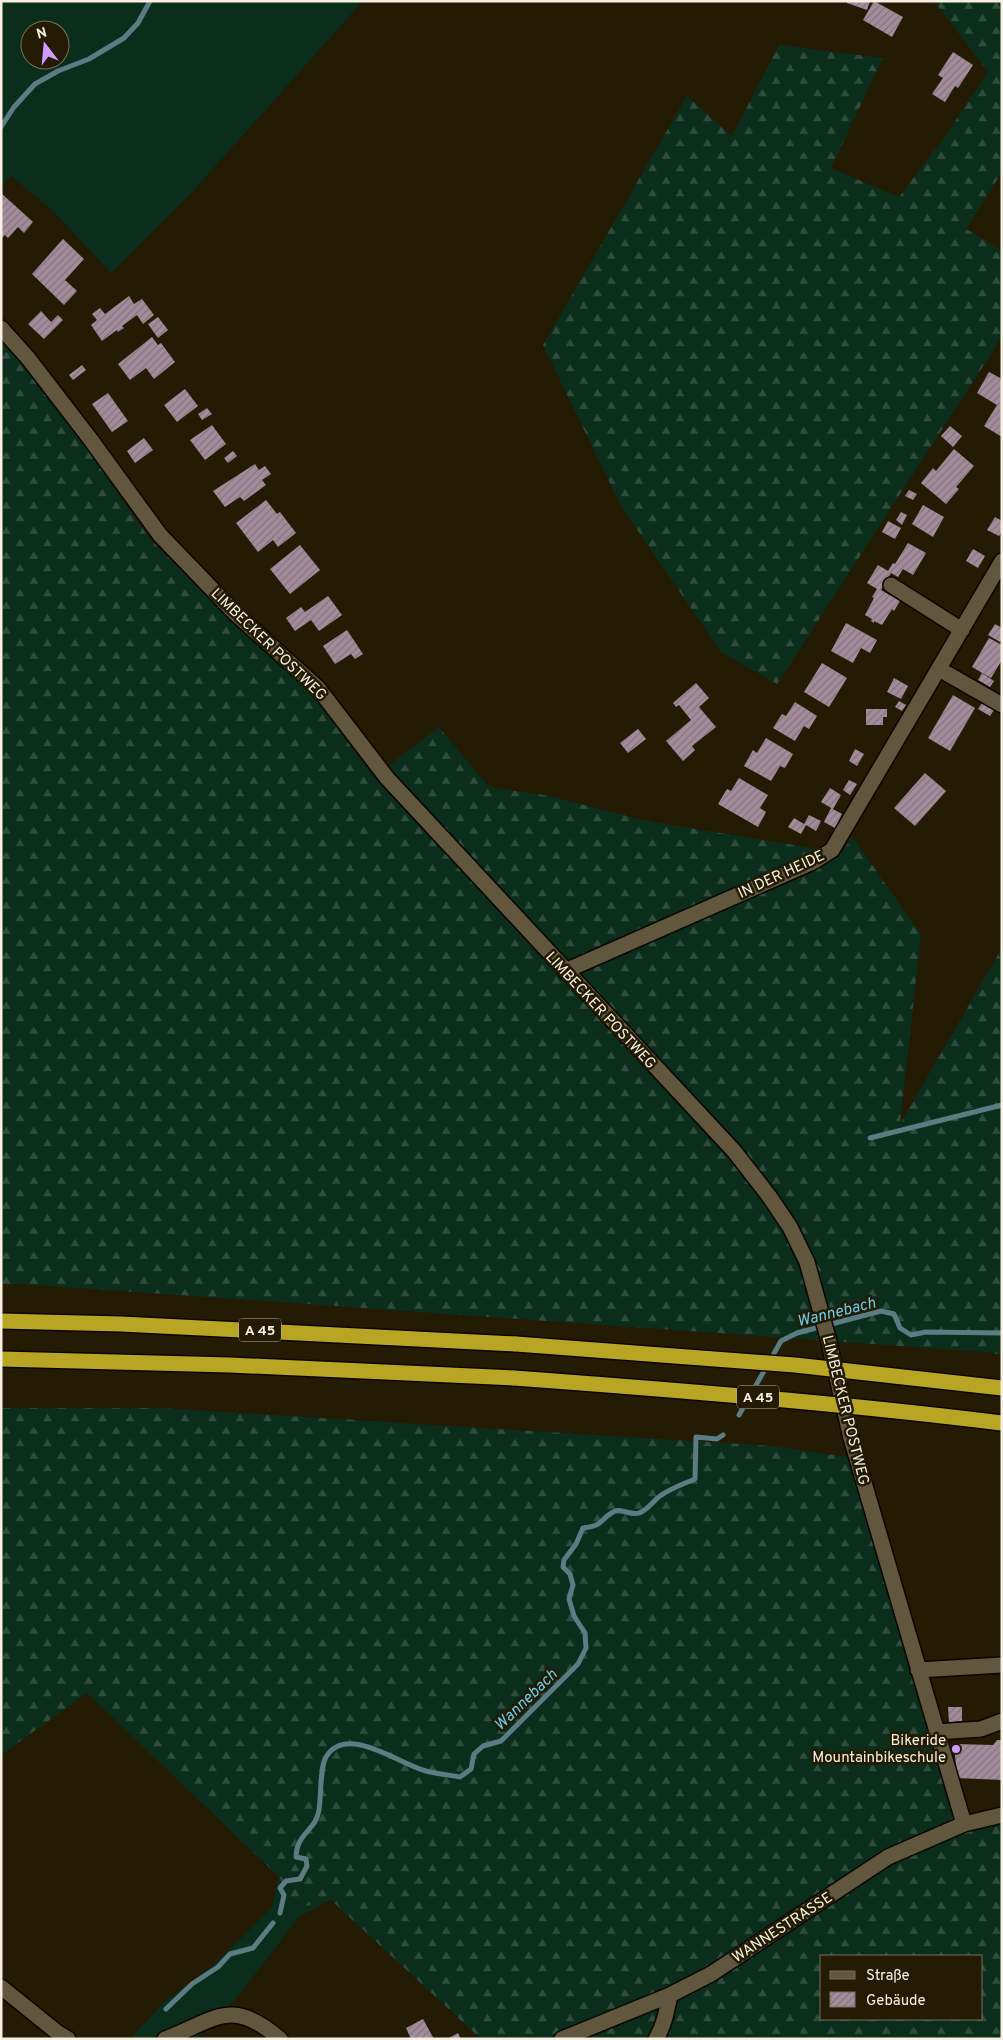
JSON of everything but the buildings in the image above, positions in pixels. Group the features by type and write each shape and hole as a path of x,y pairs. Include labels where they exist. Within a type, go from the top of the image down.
{"highway":[{"name":"A 45","path":"1,1321 121,1324 516,1344 795,1365 1002,1388"},
{"name":"A 45","path":"1,1359 514,1378 676,1389 869,1407 1002,1423"}],"street":[{"name":"LIMBECKER POSTWEG","path":"1,328 28,358 91,440 160,535 236,614 318,688 387,778 734,1151 769,1196 800,1245 807,1262 828,1338 850,1438 964,1824"},
{"name":"IN DER HEIDE","path":"565,971 813,862 832,850 1002,561"},
{"path":"891,585 962,630"},
{"path":"939,669 1002,705"},
{"path":"918,1670 1002,1665"},
{"path":"936,1732 981,1729 1002,1721"},
{"name":"WANNESTRASSE","path":"562,2039 670,1995 711,1974 888,1857 964,1824 1002,1815"},
{"path":"1,1987 68,2039"},
{"path":"656,2039 667,2012 670,1995"},
{"path":"165,2039 225,2014 238,2014 252,2018 280,2039"}],"green space":[{"path":"1,1 363,1 194,190 111,273 55,213 11,176 1,186"},
{"path":"930,1 1002,1 1002,172 966,229 1002,251 1002,337 777,684 721,652 621,506 543,345 687,96 732,136 779,45 883,58 831,168 899,197 946,135 988,72 937,5"},
{"path":"1,334 24,358 150,539 230,620 312,695 374,777 439,727 489,787 550,796 642,820 842,853 852,836 921,935 900,1124 1002,948 1002,1355 986,1352 1,1284"},
{"path":"1,1408 161,1408 771,1446 855,1458 964,1824 1002,1814 1002,2039 481,2039 331,1900 298,1908 279,1877 87,1693 1,1755"},
{"path":"279,1877 298,1908 331,1900 299,1917 240,1994 197,2039 130,2039 164,2002 214,1965 272,1907"}],"waterway":[{"path":"1,127 14,107 35,84 58,71 89,59 124,38 138,23 150,1"},
{"path":"870,1138 1002,1105"},
{"name":"Wannebach","path":"739,1415 781,1341 797,1333 881,1311 894,1314 900,1328 911,1335 926,1332 1002,1333"},
{"name":"Wannebach","path":"280,1913 284,1895 280,1888 286,1881 300,1879 307,1866 306,1859 296,1857 297,1849 317,1817 326,1757 335,1748 346,1744 359,1745 430,1772 460,1777 471,1769 474,1754 483,1746 501,1741 578,1664 586,1648 585,1633 574,1616 569,1599 573,1585 570,1574 563,1567 564,1560 576,1544 583,1528 598,1524 616,1511 636,1514 642,1512 664,1493 695,1479 696,1437 717,1439 723,1435"},
{"name":"Wannebach","path":"166,2009 192,1984 218,1967 230,1954 253,1948 273,1923"}],"place":[{"name":"Bikeride Mountainbikeschule","path":"956,1749"}]}
